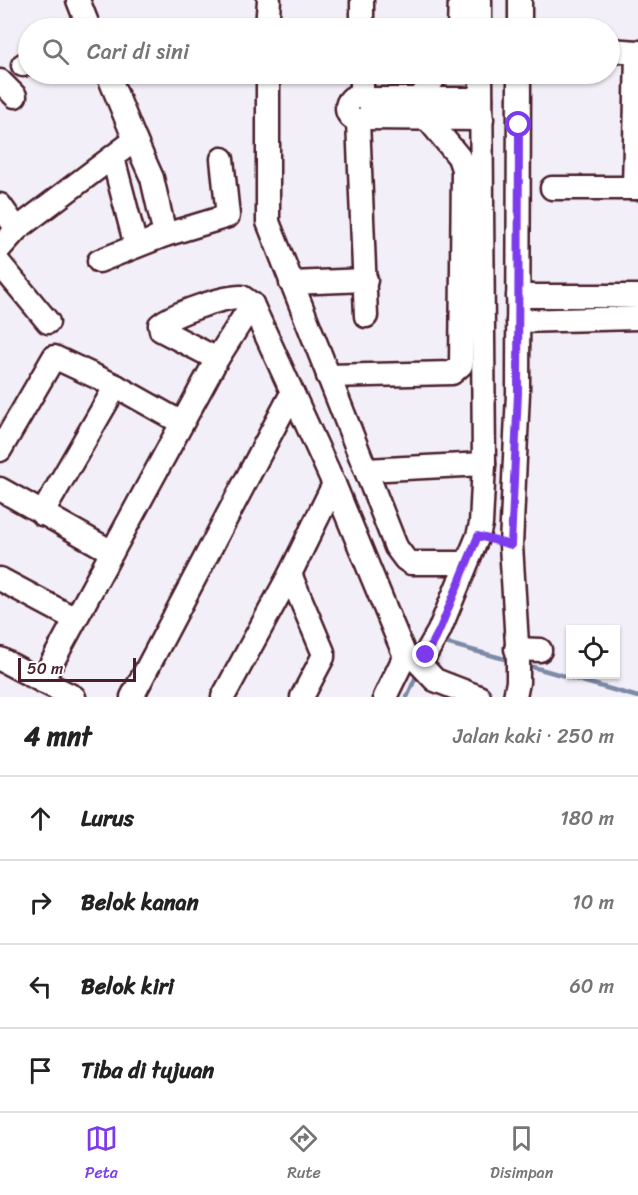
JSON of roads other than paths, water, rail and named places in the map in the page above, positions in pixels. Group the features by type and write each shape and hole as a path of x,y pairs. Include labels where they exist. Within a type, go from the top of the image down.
{"street":[{"path":"78,0 86,18"},
{"path":"268,18 270,0"},
{"path":"362,0 362,18"},
{"path":"459,18 460,0"},
{"path":"480,0 480,18"},
{"path":"520,0 520,18"},
{"path":"552,188 636,188 637,52 620,51"},
{"path":"112,84 152,178 165,235"},
{"path":"268,84 268,222 396,547 411,563 466,563"},
{"path":"423,108 433,84"},
{"path":"385,697 423,670 481,524 484,464 481,84"},
{"path":"517,681 511,545 518,321 519,84"},
{"path":"366,316 363,101 423,108 481,109"},
{"path":"328,376 452,373 461,365 463,169 459,157 423,108"},
{"path":"0,248 17,230 135,140"},
{"path":"113,158 136,246"},
{"path":"99,261 165,235 228,216 222,159"},
{"path":"0,206 17,230"},
{"path":"0,264 48,322"},
{"path":"291,283 366,280"},
{"path":"518,296 638,296"},
{"path":"217,358 161,330 160,325 169,319 229,297 242,297 252,304 291,393 423,670 479,697"},
{"path":"42,681 217,358 252,304"},
{"path":"518,321 638,318"},
{"path":"0,450 54,357 116,386 182,423"},
{"path":"42,514 116,386"},
{"path":"132,697 291,393"},
{"path":"366,470 484,464"},
{"path":"223,697 290,574 334,484"},
{"path":"0,489 112,552"},
{"path":"478,536 511,545"},
{"path":"290,574 323,652 302,697"},
{"path":"0,579 75,619"},
{"path":"517,681 540,650"},
{"path":"3,668 42,681 74,697"}],"waterway":[{"path":"442,642 512,661"},
{"path":"526,665 638,697"},
{"path":"407,697 418,672"}]}
